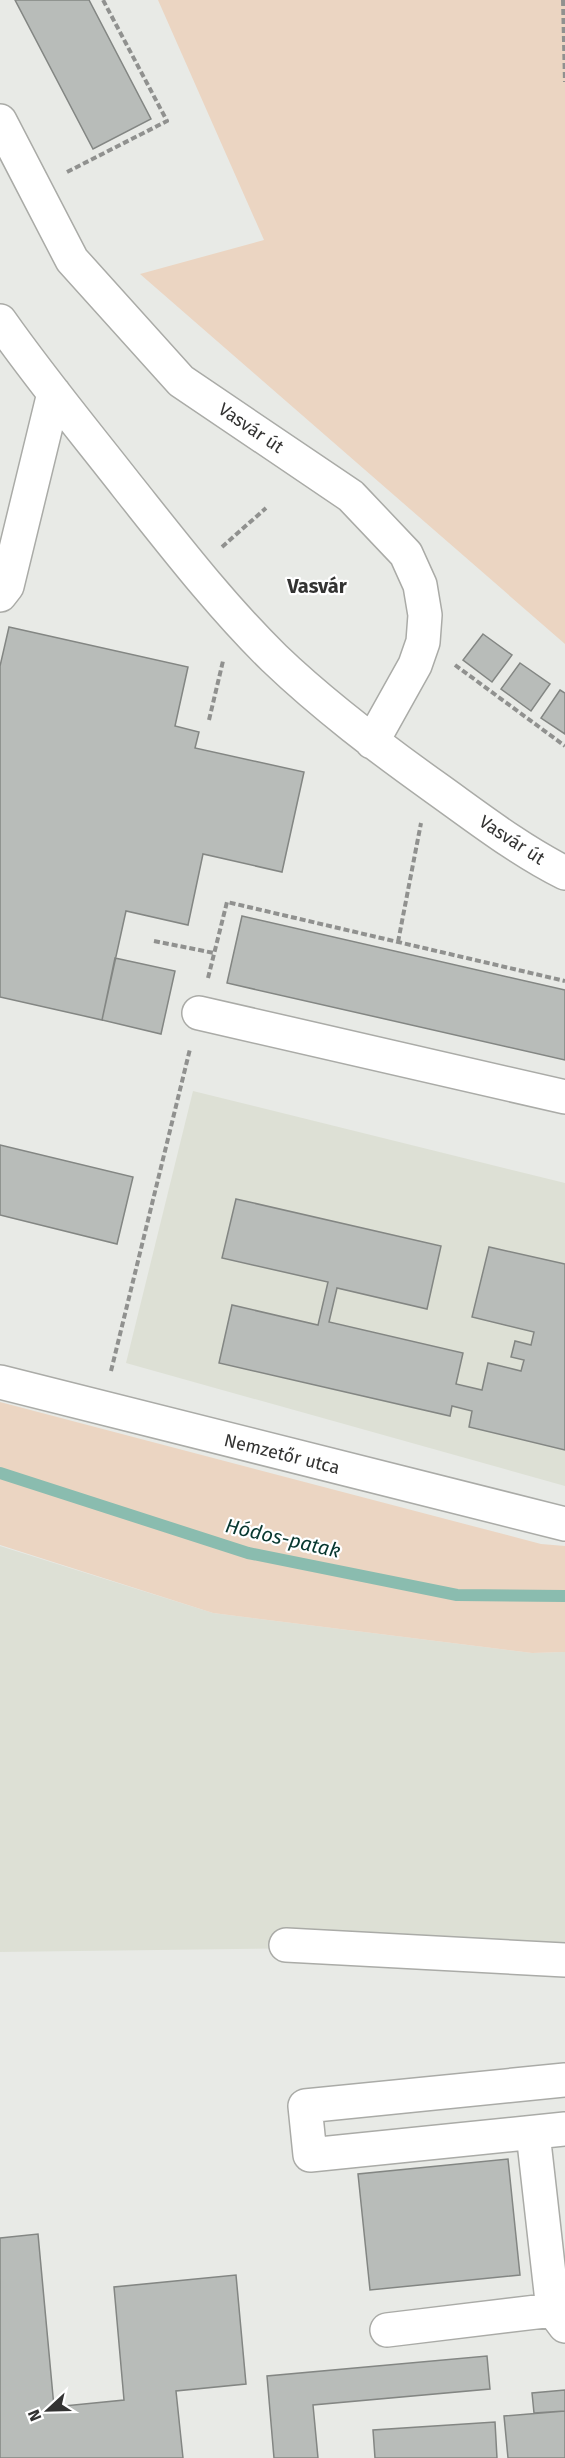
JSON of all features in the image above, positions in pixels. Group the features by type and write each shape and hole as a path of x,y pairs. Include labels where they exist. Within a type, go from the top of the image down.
{"street":[{"name":"Vasvár út","path":"0,120 72,260 181,381 351,496 381,525 406,554 420,585 425,615 423,642 415,665 372,742"},
{"name":"Vasvár út","path":"0,321 29,363 234,615 275,658 372,742 484,823 545,863 565,873"},
{"path":"0,595 7,586 54,393"},
{"path":"199,1013 565,1097"},
{"name":"Nemzetőr utca","path":"0,1382 565,1524"},
{"path":"286,1945 565,1960"},
{"path":"565,2080 305,2106 310,2155 565,2129"},
{"path":"387,2330 559,2318 533,2133"}],"path":[{"path":"92,159 167,122 103,0"},
{"path":"563,0 565,82"},
{"path":"219,549 266,508"},
{"path":"423,642 565,746"},
{"path":"209,720 224,657"},
{"path":"398,942 421,819"},
{"path":"154,941 214,953"}],"shaded area":[{"path":"158,0 565,0 565,644 140,274 264,240"},
{"path":"193,1091 565,1183 565,1486 126,1363"},
{"path":"0,1402 541,1544 565,1546 565,1652 532,1653 213,1613 0,1545"},
{"path":"0,1546 213,1613 532,1653 565,1652 565,1945 0,1952"}],"building":[{"path":"15,0 89,0 151,119 93,149"},
{"path":"9,627 188,667 175,726 199,732 195,748 304,772 282,872 203,854 188,925 126,911 102,1020 0,997 0,666"},
{"path":"483,634 512,655 492,682 463,660"},
{"path":"520,663 550,684 531,711 501,689"},
{"path":"560,690 565,693 565,734 541,718"},
{"path":"242,916 565,990 565,1060 227,983"},
{"path":"115,958 175,971 161,1034 102,1020"},
{"path":"0,1145 133,1177 117,1244 0,1215"},
{"path":"236,1199 441,1246 427,1309 337,1288 329,1322 463,1353 456,1384 482,1390 488,1363 521,1371 524,1360 511,1357 515,1341 531,1345 534,1332 472,1317 489,1247 565,1264 565,1450 469,1427 472,1411 452,1406 450,1416 219,1363 232,1305 318,1325 328,1282 222,1258"},
{"path":"508,2159 520,2275 370,2290 358,2174"},
{"path":"38,2234 54,2407 124,2400 114,2287 236,2275 246,2384 176,2391 183,2458 0,2458 0,2238"},
{"path":"487,2356 490,2389 313,2405 318,2458 274,2458 267,2376"},
{"path":"565,2390 565,2411 534,2413 532,2393"},
{"path":"565,2411 565,2458 508,2458 504,2416"},
{"path":"495,2422 497,2458 375,2458 373,2430"}],"waterway":[{"name":"Hódos-patak","path":"0,1473 248,1553 457,1595 565,1596"}],"district":[{"name":"Vasvár","path":"317,586"}]}
